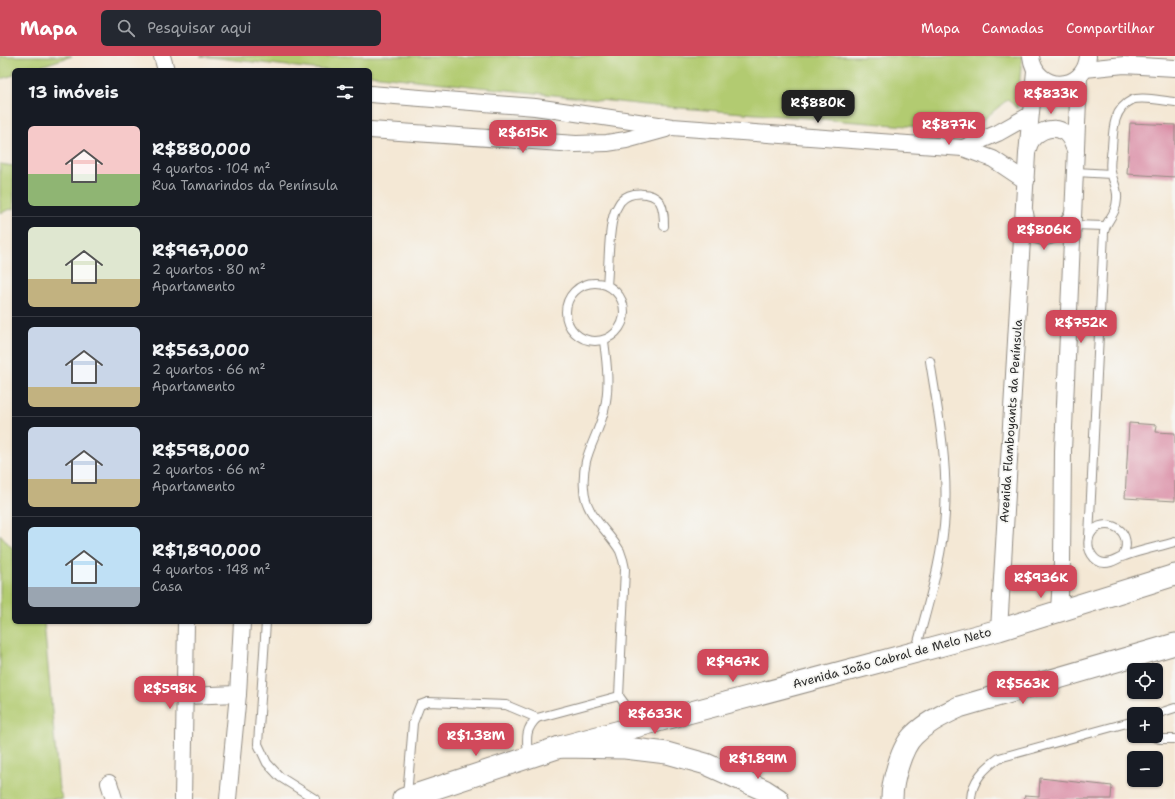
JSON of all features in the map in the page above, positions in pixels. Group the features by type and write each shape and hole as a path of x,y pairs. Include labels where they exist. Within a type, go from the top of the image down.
{"street":[{"path":"162,56 165,68"},
{"path":"1031,56 1035,71 1042,79 1056,84 1070,82 1084,67 1124,65 1175,68"},
{"path":"1098,56 1124,65"},
{"name":"Avenida Flamboyants da Península","path":"1059,610 1062,562 1063,451 1076,154 1084,67"},
{"name":"Avenida Flamboyants da Península","path":"999,630 1027,154 1035,71"},
{"path":"372,94 535,107 672,127 963,148 993,159 1026,181"},
{"path":"963,148 998,133 1030,115"},
{"path":"372,130 591,144 626,140 672,127"},
{"name":"Avenida Flamboyants da Península","path":"1027,154 1032,139 1038,133 1053,129 1064,131 1068,135 1076,154"},
{"name":"Avenida Flamboyants da Península","path":"1024,212 1030,228 1042,237 1048,238 1062,230 1073,220"},
{"name":"Avenida João Cabral de Melo Neto","path":"405,798 560,747 999,630 1175,575"},
{"path":"183,799 186,624"},
{"path":"228,799 238,694 242,624"},
{"path":"892,799 892,784 900,760 912,736 934,719 959,707 1175,644"},
{"path":"185,696 238,694"},
{"path":"560,747 626,748 667,754 706,764 764,790 778,799"},
{"path":"738,778 750,799"},
{"path":"109,783 114,799"}],"lane":[{"path":"1175,102 1133,100 1124,105 1117,114 1114,124 1111,174 1117,187 1117,204 1116,210 1105,226 1089,548 1094,557 1103,563 1114,562 1123,556 1175,542"},
{"path":"1076,172 1111,174"},
{"path":"607,285 614,213 621,200 634,194 648,194 659,201 664,212 664,226"},
{"path":"1073,220 1105,226"},
{"path":"593,282 607,285 618,294 624,307 623,322 620,328 616,334 604,341 589,342 576,336 568,324 565,310 569,297 580,287 593,282"},
{"path":"604,341 608,389 604,411 589,450 584,470 584,491 588,508 620,552 625,568 619,696 640,725"},
{"path":"916,651 940,551 946,514 946,473 930,361"},
{"path":"1089,537 1095,529 1103,525 1113,525 1121,530 1126,538 1127,547 1123,556"},
{"path":"266,624 258,744 267,764 280,777 315,799"},
{"path":"528,757 527,734 530,725 537,718 619,696"},
{"path":"405,798 413,723 420,705 428,702 506,705 537,718"},
{"path":"1163,712 1175,708"},
{"path":"971,799 971,793 982,771 999,758 1127,723"},
{"path":"1163,739 1175,739"}],"green space":[{"path":"0,56 72,56 35,68 12,68 12,76 0,79"},
{"path":"200,56 1022,56 1017,109 1008,99 970,131 655,106 372,75 372,68 305,68"},
{"path":"0,164 12,166 12,209 0,213"},
{"path":"0,534 12,548 12,624 44,624 59,790 63,799 0,799"}],"building":[{"path":"1130,123 1175,125 1175,177 1127,174"},
{"path":"1129,423 1157,425 1156,432 1175,433 1175,501 1125,498"},
{"path":"1040,778 1112,786 1111,799 1024,799 1025,795 1039,796"}]}
